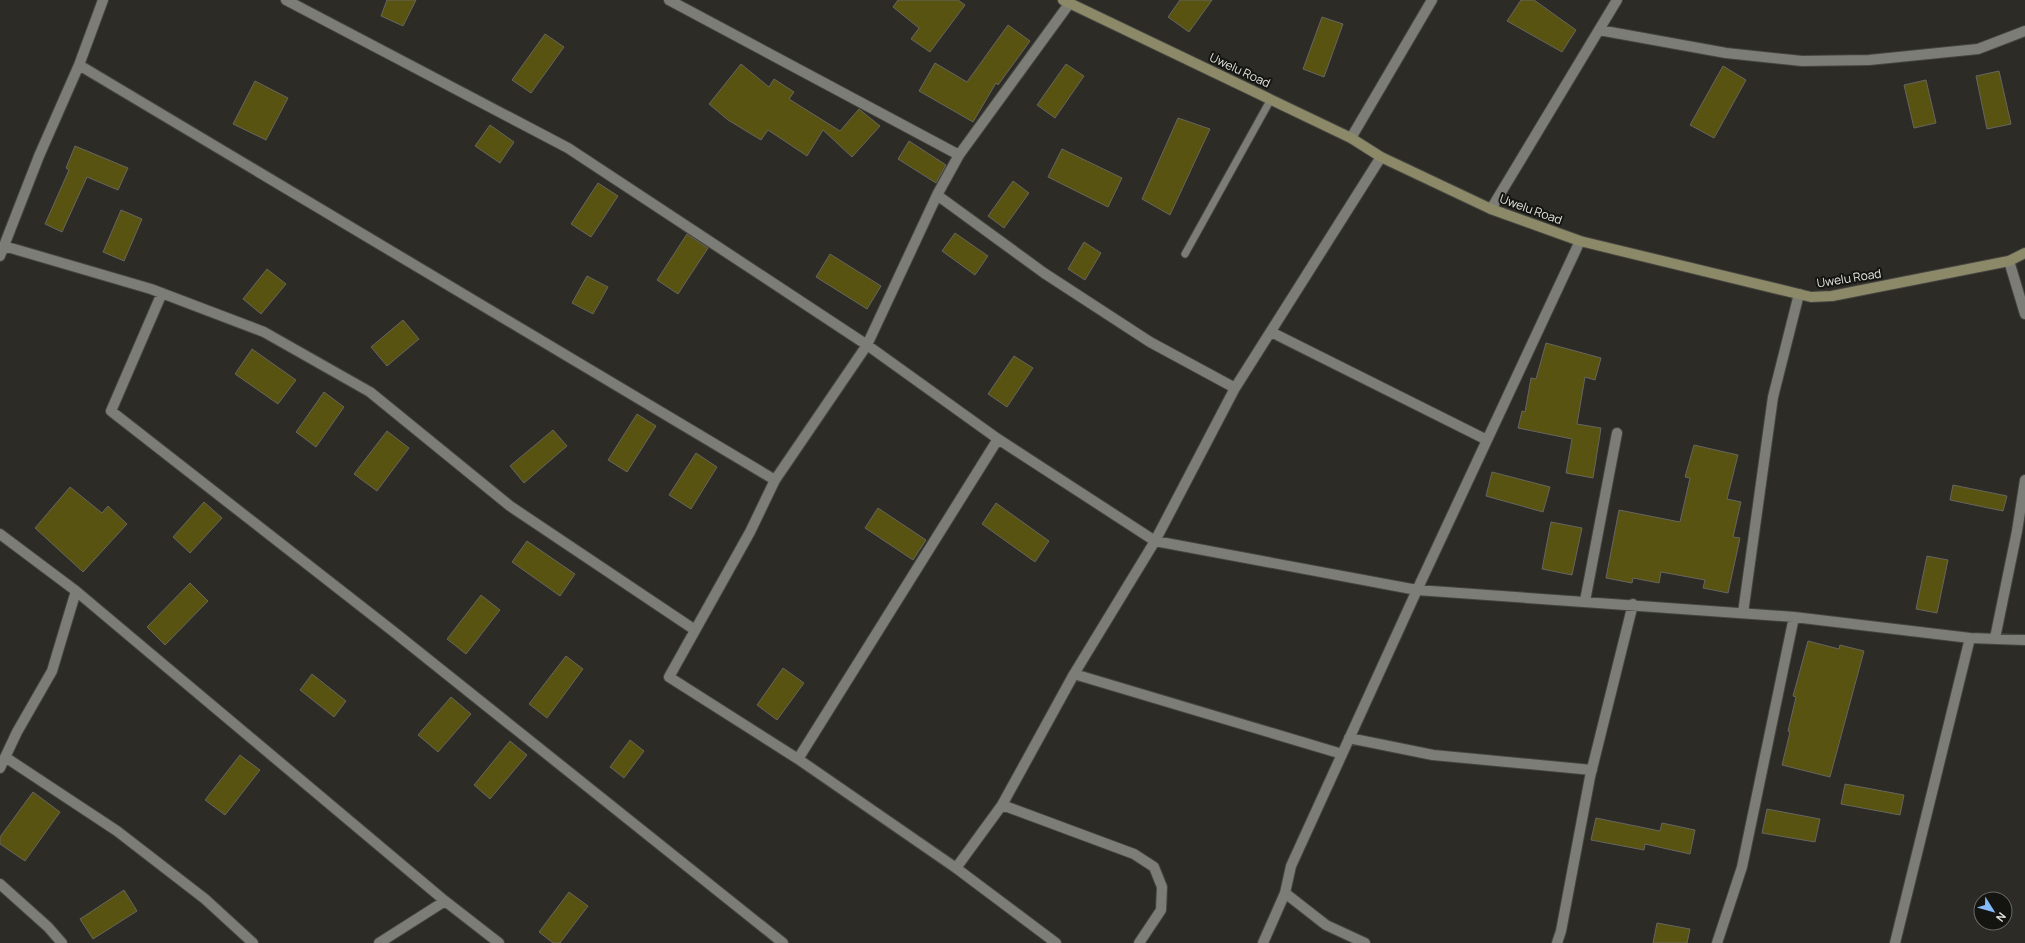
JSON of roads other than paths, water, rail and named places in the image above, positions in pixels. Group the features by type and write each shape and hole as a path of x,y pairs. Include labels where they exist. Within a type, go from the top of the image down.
{"street":[{"path":"0,256 39,156 79,65 103,0"},
{"path":"286,0 568,148 867,345 998,439 1155,540 1417,590 1632,604 1794,617 1970,638 2025,640"},
{"path":"669,0 959,155"},
{"path":"1350,138 1432,0"},
{"path":"1491,209 1617,0"},
{"path":"1056,943 956,868 798,759 669,677 750,532 776,480 867,345 937,195 959,155 1066,2"},
{"name":"Uwelu Road","path":"1066,2 1271,99 1350,138 1381,157 1491,209 1580,241 1811,297 1832,296 2009,261 2025,254"},
{"path":"1599,30 1726,53 1802,60 1869,60 1978,49 2025,31"},
{"path":"79,65 776,480"},
{"path":"956,868 1002,805 1074,674 1155,540 1235,388 1381,157"},
{"path":"937,195 1044,273 1150,342 1235,388"},
{"path":"1263,943 1285,893 1291,866 1417,590 1580,241"},
{"path":"4,246 162,294 264,332 370,392 510,506 695,630"},
{"path":"2009,261 2025,314"},
{"path":"162,294 112,411 394,632 783,943"},
{"path":"1743,613 1773,397 1799,294"},
{"path":"1271,332 1487,440"},
{"path":"1585,601 1617,433"},
{"path":"798,759 998,439"},
{"path":"1995,638 2017,531 2025,480"},
{"path":"0,534 76,591 445,901 499,943"},
{"path":"0,768 17,732 52,671 76,591"},
{"path":"1557,943 1561,932 1592,770 1632,604"},
{"path":"1717,943 1742,867 1794,617"},
{"path":"1895,943 1970,638"},
{"path":"1074,674 1342,754"},
{"path":"1349,738 1433,755 1592,770"},
{"path":"5,758 117,831 205,899 253,943"},
{"path":"1002,805 1134,854 1154,867 1162,887 1161,910 1139,943"},
{"path":"0,884 48,927 62,943"},
{"path":"1285,893 1326,925 1364,943"},
{"path":"379,943 445,901"}],"lane":[{"path":"1185,254 1271,99"}]}
